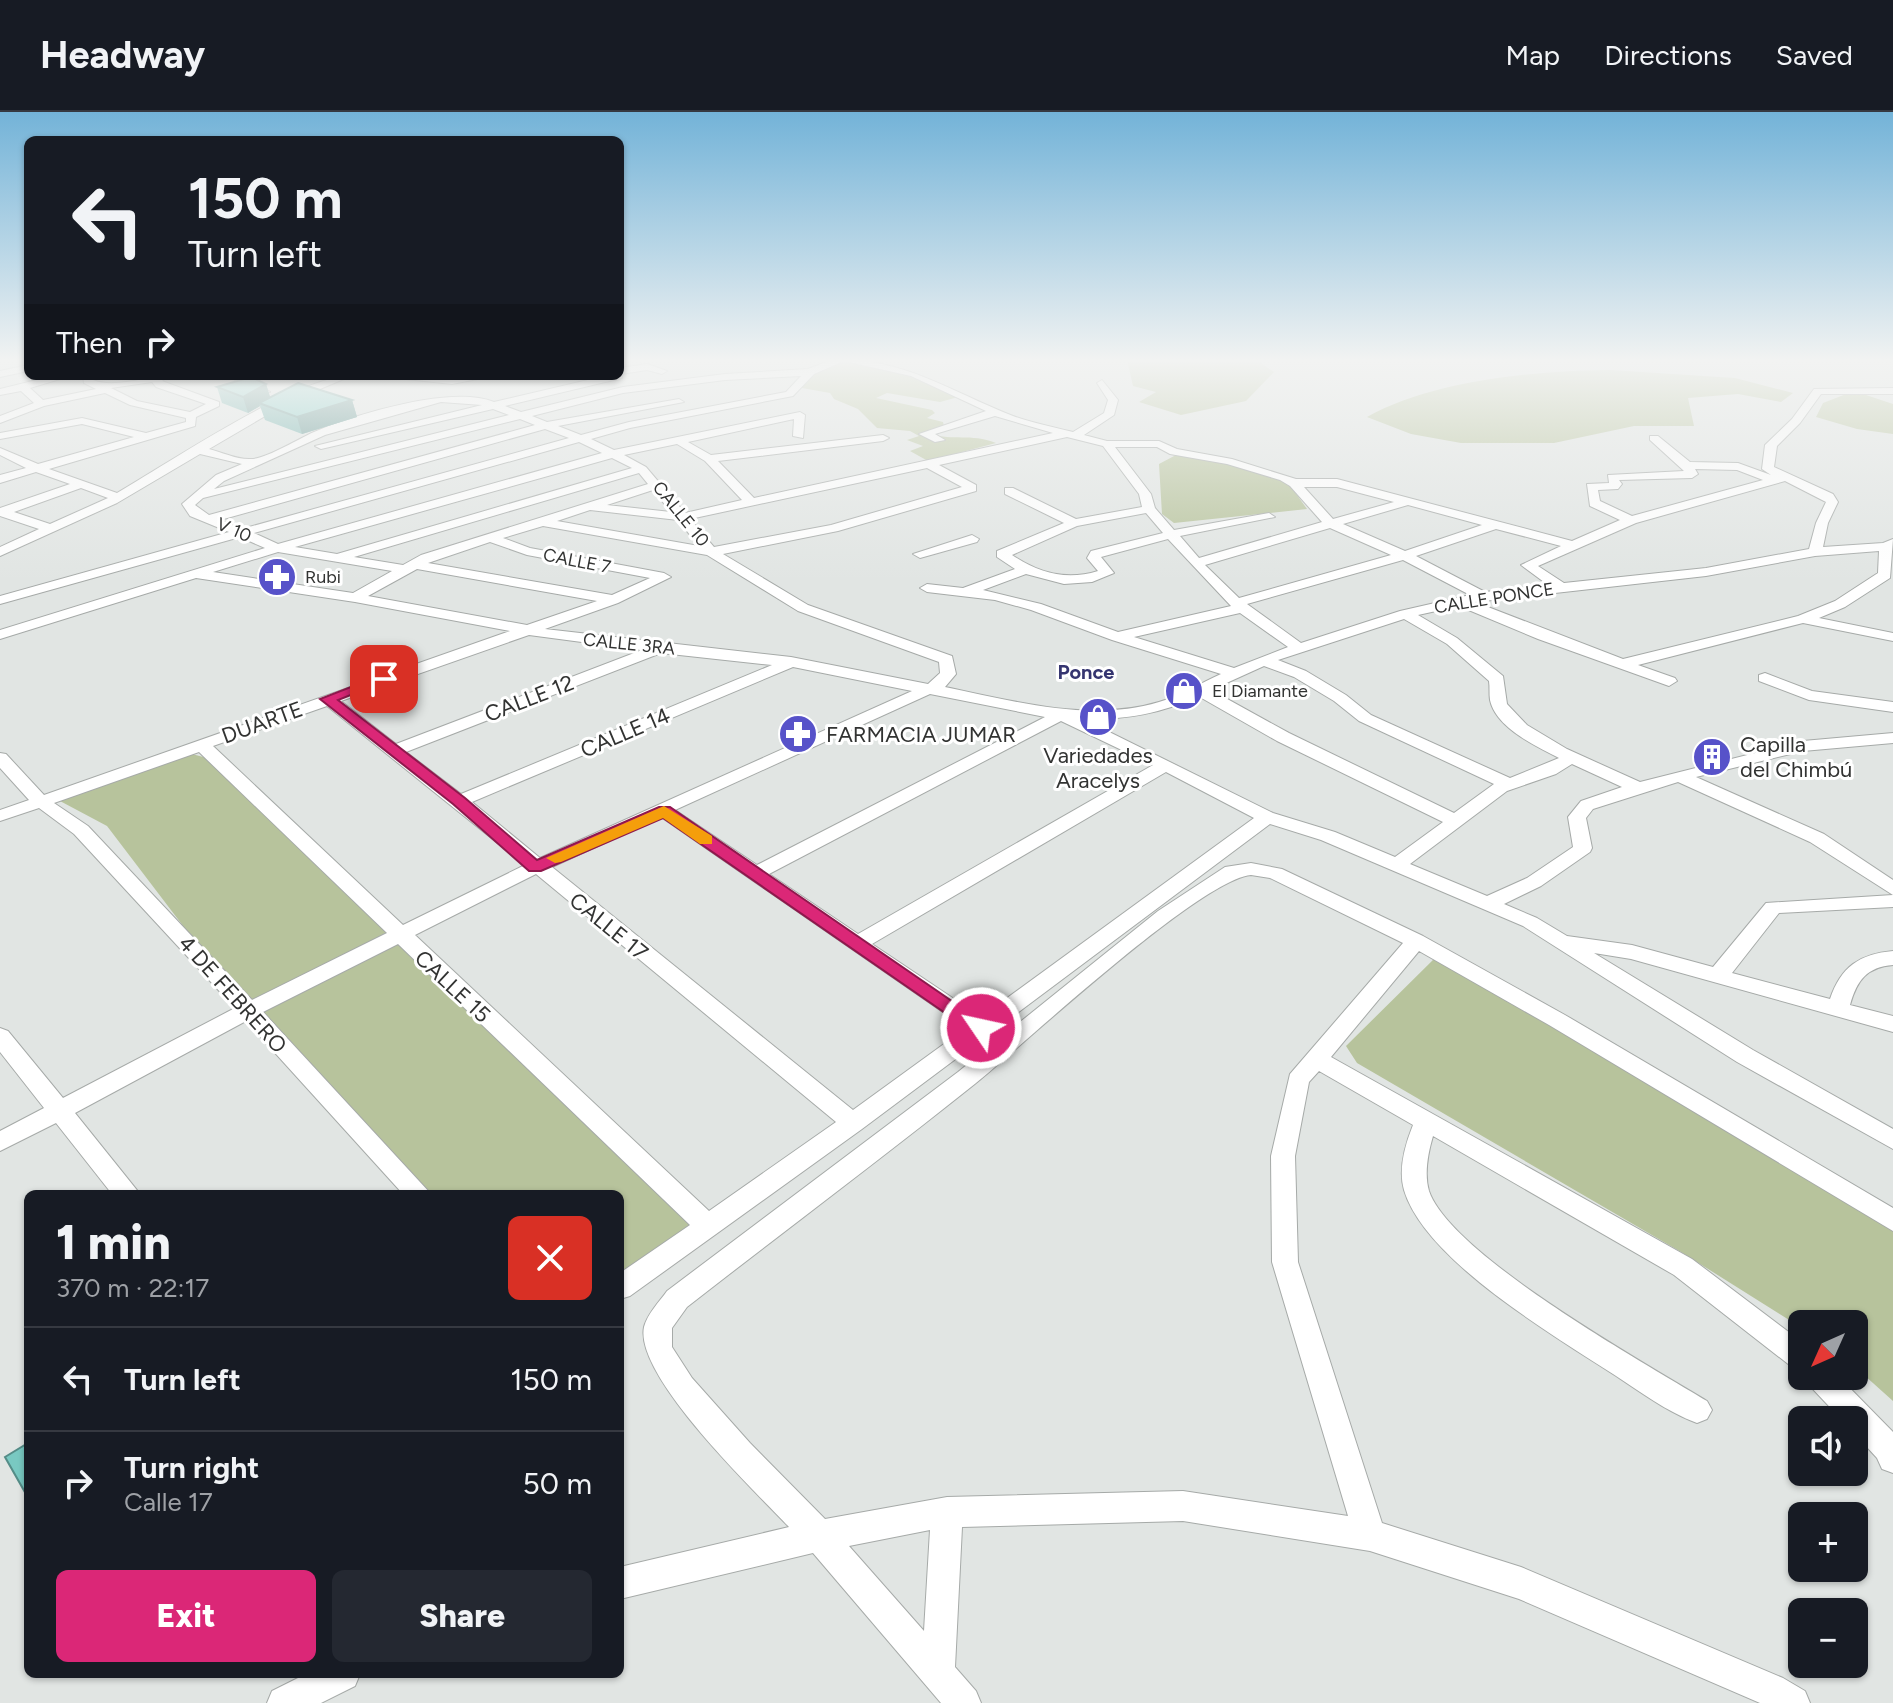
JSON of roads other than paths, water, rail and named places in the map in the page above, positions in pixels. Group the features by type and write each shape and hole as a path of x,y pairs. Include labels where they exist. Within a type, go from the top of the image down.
{"street":[{"path":"132,433 143,436"},
{"path":"0,479 151,433"},
{"path":"210,433 217,438"},
{"path":"0,552 118,497 226,433"},
{"name":"V 10","path":"320,433 220,478 188,504 194,513 277,548 613,600"},
{"path":"194,497 446,433"},
{"path":"208,519 518,433"},
{"name":"CALLE 10","path":"568,433 642,469 711,552"},
{"path":"0,600 604,433"},
{"path":"0,635 277,548 613,454 706,433"},
{"path":"927,433 925,434 939,440"},
{"path":"591,507 682,517 1074,433"},
{"path":"1076,433 1107,444 1159,444 1174,452 1256,469 1294,483 1337,483 1576,546"},
{"path":"1780,479 1768,469 1771,445 1783,433"},
{"path":"709,459 883,438"},
{"path":"1631,520 1594,503 1591,487 1614,486 1616,484 1612,478 1619,476 1692,474 1687,465 1654,438"},
{"path":"676,439 709,459 752,503"},
{"path":"1107,444 1145,494 1149,509 1196,563 1239,606 1299,648"},
{"path":"198,450 249,464"},
{"path":"0,451 38,469 118,497"},
{"path":"711,552 833,528 973,490 927,463"},
{"path":"1687,465 1738,467 1818,492 1832,502 1822,523 1815,552"},
{"path":"335,558 642,469"},
{"path":"1559,586 1528,565 1631,520 1780,479"},
{"path":"1294,483 1331,524 1405,555 1483,596"},
{"path":"52,529 2,512 82,484"},
{"path":"355,598 408,566 658,485"},
{"path":"1009,491 1074,523"},
{"path":"1196,563 1406,502"},
{"path":"920,554 1149,509"},
{"path":"982,543 1035,576 1073,581 1103,575 1108,571 1094,558 1096,554 1173,535 1269,517"},
{"path":"0,1142 397,935 535,867 933,688 948,674 947,659 803,608 711,552 543,522"},
{"path":"1117,637 1239,606 1492,526"},
{"name":"CALLE 7","path":"491,538 527,551 664,577"},
{"path":"1622,664 1803,619 1840,604 1885,575 1890,545"},
{"name":"CALLE PONCE","path":"1061,715 1120,714 1164,706 1263,660 1405,614 1483,596 1706,572 1815,552 1890,545"},
{"path":"964,592 1024,570"},
{"name":"CALLE 3RA","path":"197,574 355,598 507,624 525,630 791,662 1061,715"},
{"name":"DUARTE","path":"0,816 613,600 664,577"},
{"path":"927,588 996,596 1036,607 1117,637 1235,673"},
{"path":"1460,601 1669,681"},
{"path":"1405,614 1452,641 1497,679 1499,704 1514,722 1571,758 1637,787"},
{"path":"1803,619 1893,637"},
{"name":"CALLE 12","path":"395,750 663,648"},
{"path":"1263,660 1309,679 1365,718 1490,773 1508,785"},
{"name":"CALLE 14","path":"459,801 791,662"},
{"path":"1765,678 1809,695 1893,707"},
{"path":"1199,690 1283,737 1458,822"},
{"name":"CALLE 17","path":"328,699 459,801 535,867 853,1123"},
{"path":"755,874 1061,715 1267,817 1328,836 1530,922 1745,1056 1893,1140"},
{"path":"1487,904 1534,882 1577,854 1583,848 1577,817 1587,805 1637,787 1803,746 1893,738"},
{"name":"CALLE 15","path":"201,744 397,935 708,1226"},
{"path":"1397,865 1508,785 1550,770 1571,758"},
{"name":"4 DE FEBRERO","path":"2,763 40,801 81,830 414,1190"},
{"path":"858,943 1166,765"},
{"path":"1679,776 1810,833 1851,857 1893,889"},
{"path":"664,811 981,1028"},
{"path":"624,1285 853,1123 1267,817"},
{"path":"964,1703 819,1536 739,1453 682,1387 658,1349 658,1326 677,1299 966,1078 1165,915 1232,871 1251,869 1275,873 1416,941 1557,1020 1893,1221"},
{"path":"1717,977 1773,907 1893,901"},
{"path":"1370,1535 1285,1262 1283,1156 1298,1080 1416,941"},
{"path":"1561,941 1632,952 1893,1024"},
{"path":"1838,1009 1845,982 1858,966 1875,958 1893,958"},
{"path":"0,1036 124,1190"},
{"path":"1315,1058 1683,1267 1788,1347"},
{"path":"1426,1121 1414,1150 1417,1193 1432,1223 1493,1277 1697,1410"},
{"path":"1832,1390 1888,1448 1893,1459"},
{"path":"624,1582 819,1536 947,1512 1183,1506 1370,1535 1521,1583 1771,1690 1793,1703"},
{"path":"938,1673 947,1512"},
{"path":"284,1703 335,1678"}],"place":[{"name":"Rubi","path":"277,577"},
{"name":"El Diamante","path":"1184,691"},
{"name":"Variedades Aracelys","path":"1098,717"},
{"name":"FARMACIA JUMAR","path":"798,734"},
{"name":"Capilla del Chimbú","path":"1712,757"}],"district":[{"name":"Ponce","path":"1086,672"}]}
